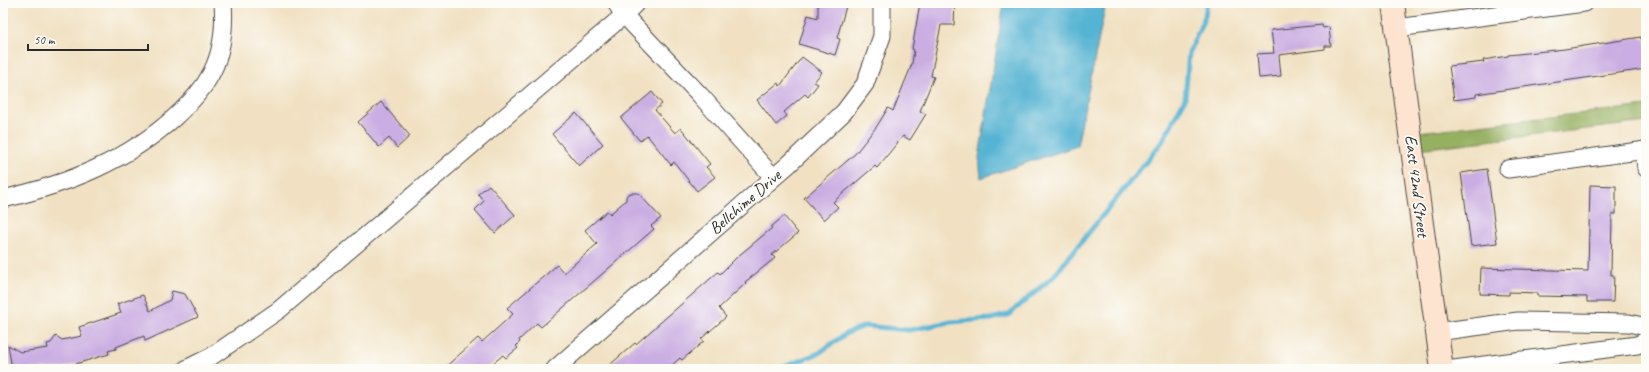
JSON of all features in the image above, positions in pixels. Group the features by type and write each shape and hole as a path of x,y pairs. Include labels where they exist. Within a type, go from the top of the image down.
{"street":[{"path":"3,199 51,187 96,169 126,154 147,140 170,121 198,94 211,74 219,54 223,38 223,3"},
{"path":"186,369 212,356 279,310 620,9 636,3"},
{"name":"Bellchime Drive","path":"555,369 774,177 844,112 865,84 882,36 882,3"},
{"name":"East 42nd Street","path":"1393,3 1418,202 1442,369"},
{"path":"1397,28 1584,3"},
{"path":"620,9 774,177"},
{"path":"1508,169 1645,150 1646,168"},
{"path":"1437,332 1518,321 1629,323 1646,327"},
{"path":"1454,369 1637,345 1646,341"}],"green space":[{"path":"1646,106 1646,122 1419,149 1418,132"}],"water":[{"path":"1004,3 1106,3 1077,146 981,178 979,157"}],"building":[{"path":"818,3 847,3 837,38 840,39 835,55 799,44 808,15 818,18"},
{"path":"920,3 955,3 954,25 941,25 931,76 934,77 920,111 926,114 910,140 903,136 877,168 875,166 833,202 838,207 824,220 804,198 855,154 877,126 888,108 893,111 912,64 914,50 912,49"},
{"path":"1322,25 1323,28 1329,27 1331,46 1325,46 1325,49 1279,55 1281,76 1259,78 1257,54 1274,53 1271,30"},
{"path":"1641,37 1641,39 1646,39 1646,69 1476,94 1476,97 1454,100 1449,66 1484,62 1483,60 1508,55 1565,49"},
{"path":"802,57 822,72 814,82 818,84 808,97 805,94 784,112 787,116 776,125 757,100 778,83 780,86"},
{"path":"652,92 662,104 655,110 675,133 681,128 710,164 706,167 715,177 697,191 674,162 671,165 647,135 640,141 621,118"},
{"path":"381,102 410,136 397,148 389,138 379,147 358,122"},
{"path":"576,113 603,144 579,166 552,134"},
{"path":"1487,169 1497,243 1471,246 1461,173"},
{"path":"489,185 515,215 495,233 475,210 484,201 478,194"},
{"path":"1590,185 1616,186 1616,214 1612,214 1611,275 1614,275 1613,302 1587,302 1587,297 1537,296 1537,293 1509,292 1509,295 1480,294 1481,268 1588,271"},
{"path":"630,193 638,193 661,218 651,226 654,229 541,327 537,323 519,340 520,342 516,346 518,348 506,358 503,355 486,369 443,369 478,338 482,342 513,314 507,308 557,265 564,273 597,244 585,230 607,211 610,214 626,200 626,196"},
{"path":"784,216 798,233 772,255 775,258 745,282 746,283 719,308 726,317 701,339 704,341 682,360 680,358 668,369 605,369 635,343 636,344 718,272 720,274"},
{"path":"172,291 185,294 198,317 145,341 144,336 116,347 116,349 108,351 109,354 62,368 12,369 8,345 20,352 48,348 47,344 51,343 56,336 62,340 82,336 79,327 121,313 117,304 143,295 150,311 170,300"}],"waterway":[{"path":"779,369 819,353 847,333 865,326 909,330 951,322 991,319 1008,315 1053,277 1162,142 1185,99 1189,53 1205,16 1207,3"}]}
